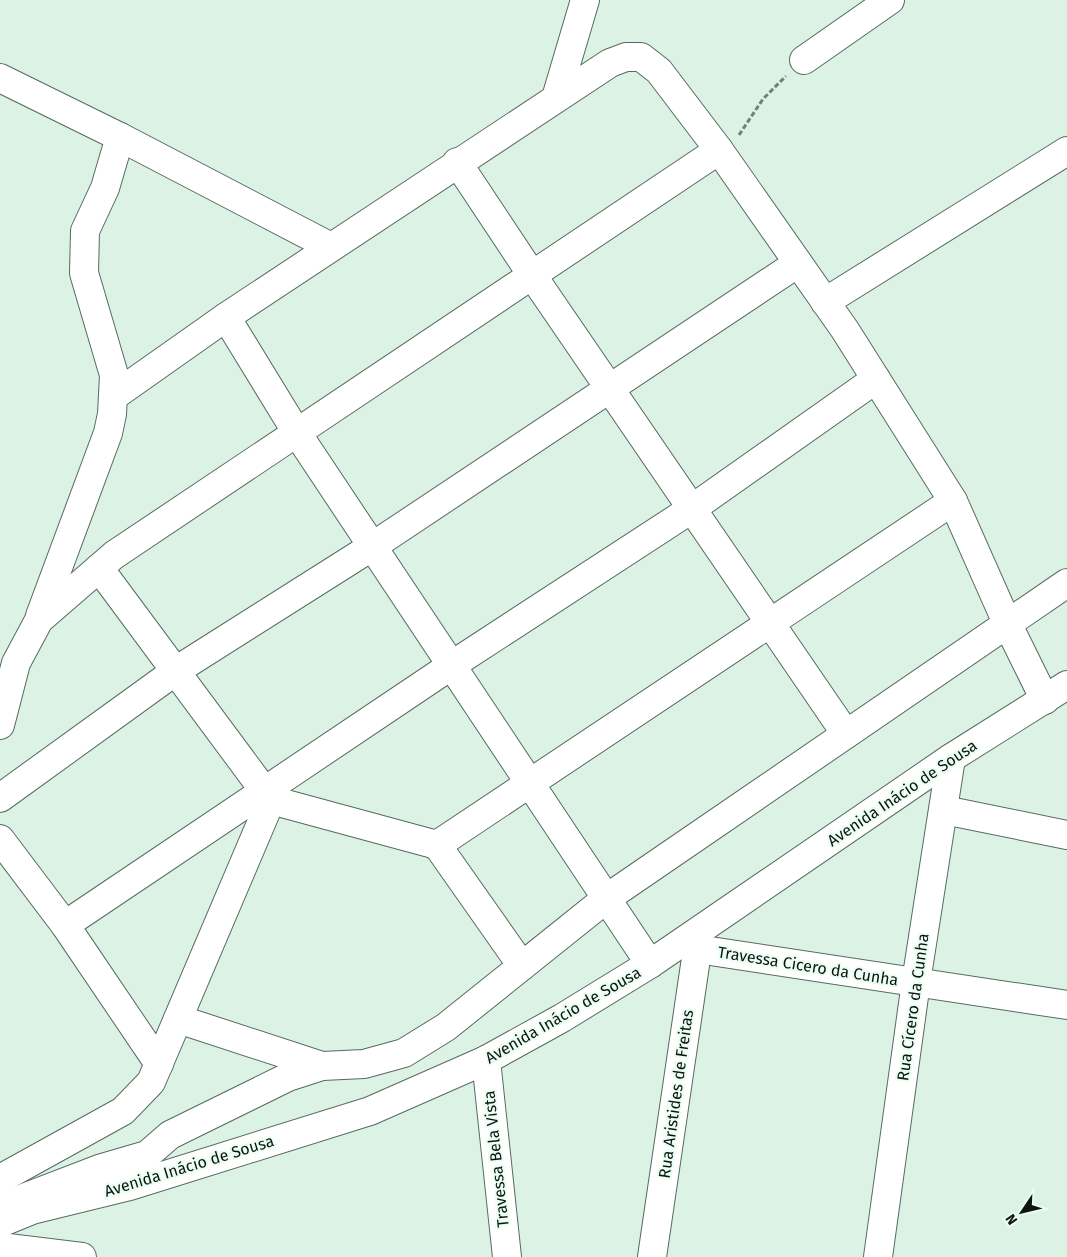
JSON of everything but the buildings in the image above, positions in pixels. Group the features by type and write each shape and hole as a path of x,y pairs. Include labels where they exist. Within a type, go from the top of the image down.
{"street":[{"path":"556,98 585,0"},
{"path":"804,60 890,0"},
{"path":"114,396 226,317 457,162 610,63 626,57 641,57 659,71 718,150 825,302 953,501 1007,624 1045,700"},
{"path":"0,78 120,137 331,247"},
{"path":"0,724 16,663 39,620 108,433 114,396 114,375 110,356 92,304 84,273 86,231 105,188 120,137"},
{"path":"39,620 114,555 718,150"},
{"path":"825,302 1067,152"},
{"path":"457,162 532,276 693,508 846,734"},
{"path":"0,798 177,670 372,546 798,264"},
{"path":"226,317 297,433 650,964"},
{"path":"65,925 268,796 452,665 693,508 876,379"},
{"path":"437,845 953,501"},
{"path":"99,568 177,670 268,796 437,845 522,966"},
{"path":"0,1207 99,1169 147,1155 170,1135 288,1077 322,1066 364,1064 404,1053 446,1027 607,898 1067,583"},
{"name":"Avenida Inácio de Sousa","path":"0,1223 32,1210 130,1186 370,1111 486,1060 562,1018 650,964 699,940 951,758 1067,685"},
{"name":"Rua Cícero da Cunha","path":"878,1257 916,982 951,758"},
{"path":"0,1179 123,1110 151,1082 268,796"},
{"path":"944,810 1067,835"},
{"path":"0,839 65,925 159,1064"},
{"name":"Travessa Cicero da Cunha","path":"699,940 916,982 1067,1005"},
{"name":"Rua Aristides de Freitas","path":"652,1257 699,940"},
{"path":"178,1019 322,1066"},
{"name":"Travessa Bela Vista","path":"486,1060 507,1257"},
{"path":"0,1247 82,1257"}],"path":[{"path":"718,150 736,139 763,99 804,60"}]}
